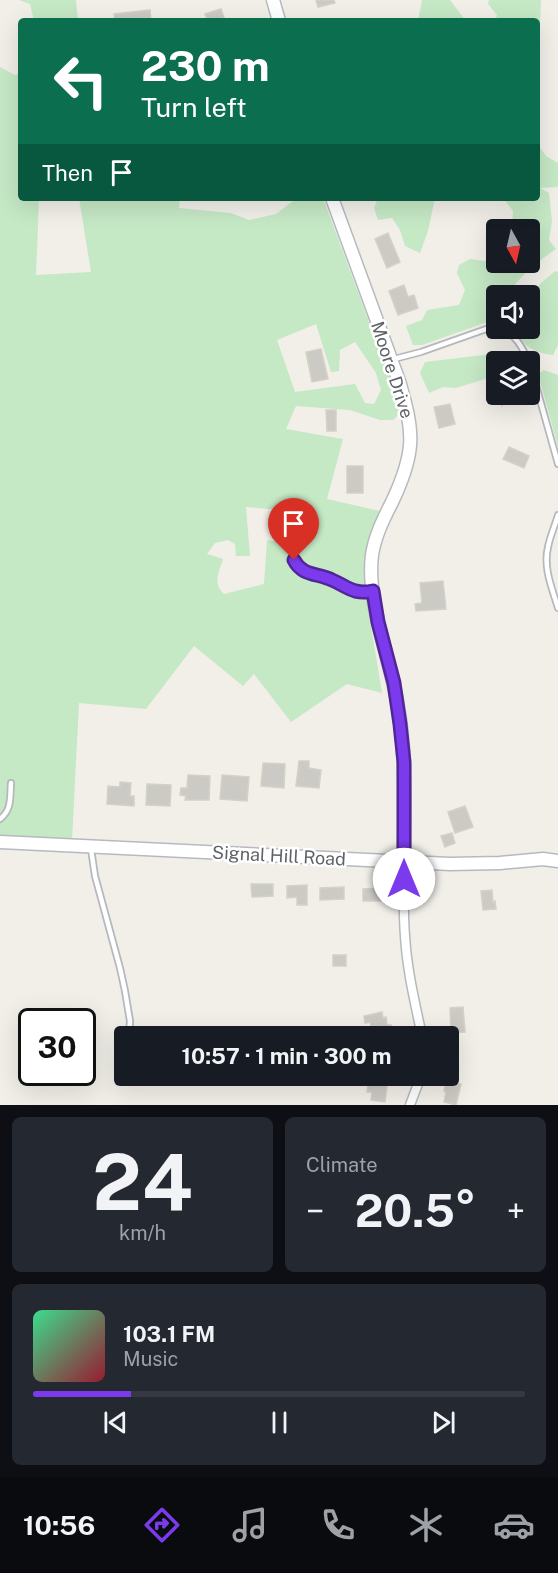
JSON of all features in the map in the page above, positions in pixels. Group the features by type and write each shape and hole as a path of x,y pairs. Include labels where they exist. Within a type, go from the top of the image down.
{"main road":[{"path":"273,0 278,18"},
{"name":"Moore Drive","path":"333,201 408,412 411,441 406,471 380,526 375,541 372,572 378,622 394,683 400,724 404,762 404,862"},
{"name":"Signal Hill Road","path":"0,842 404,862 465,864 558,861"}],"street":[{"path":"404,862 405,938 420,1026"},
{"path":"410,1105 417,1086"}],"lane":[{"path":"391,360 486,329"},
{"path":"540,401 558,464"},
{"path":"558,515 546,556 548,575 558,608"},
{"path":"293,557 297,566 307,573 332,580 351,590 373,591"},
{"path":"0,819 9,809 11,783"},
{"path":"91,846 95,876 123,979 130,1026"}],"green space":[{"path":"19,0 76,0 78,18 33,18 30,4"},
{"path":"422,0 450,0 464,18 419,18"},
{"path":"489,0 541,0 540,24 540,18 496,18 497,15 488,4"},
{"path":"0,67 15,75 18,74 18,201 39,201 36,275 91,272 79,201 180,201 179,208 231,213 249,220 276,214 293,201 324,201 402,411 393,420 380,420 350,410 296,406 286,429 343,439 327,499 380,511 367,547 365,564 368,608 382,693 347,684 291,722 254,674 243,686 194,646 146,709 79,703 72,840 0,836","holes":["316,324 331,372 339,371 340,350 355,342 376,373 381,390 374,404 365,403 355,384 295,392 277,340","246,507 304,512 294,545 267,540 264,584 224,594 220,590 217,581 223,559 207,554 215,543 228,540 235,544 236,556 250,556"]},
{"path":"540,147 546,156 558,163 558,187 540,188"},
{"path":"540,188 549,193 552,221 549,240 556,249 540,261 540,219 513,219 513,211 505,201 540,201"},
{"path":"377,201 434,201 428,231 420,253 405,246 400,230 392,218 378,220 374,208"},
{"path":"470,259 486,260 486,273 526,273 515,285 486,285 486,322 422,345 413,345 406,326 422,320 427,310 459,305 465,290 457,273 459,265"},
{"path":"555,271 558,272 558,345 553,355 531,349 522,339 540,339 541,283"},
{"path":"486,355 486,379 456,388 443,387 429,393 420,373 425,362"},
{"path":"544,370 558,375 558,447 540,381 540,372"}],"building":[{"path":"316,0 334,0 335,3 318,7"},
{"path":"221,9 224,18 207,18 205,14"},
{"path":"150,10 151,18 115,18 114,14"},
{"path":"388,233 400,262 387,268 375,239"},
{"path":"404,285 408,297 414,295 418,308 398,315 389,291"},
{"path":"321,349 328,379 312,382 306,352"},
{"path":"450,404 455,424 439,428 434,407"},
{"path":"326,410 336,410 336,431 327,431"},
{"path":"509,447 529,456 524,468 503,459"},
{"path":"347,466 363,466 363,493 347,493"},
{"path":"286,514 298,518 291,539 279,534"},
{"path":"443,581 446,609 416,611 415,604 422,603 420,583"},
{"path":"299,761 309,761 309,768 321,770 319,788 296,786"},
{"path":"263,763 285,764 284,788 261,786"},
{"path":"188,775 210,776 209,800 185,800 186,796 180,795 181,788 187,788"},
{"path":"222,775 249,777 247,801 220,799"},
{"path":"120,782 131,783 130,796 134,796 134,806 107,804 108,786 120,787"},
{"path":"147,784 171,785 170,806 146,805"},
{"path":"465,806 473,827 455,833 448,812"},
{"path":"452,833 455,843 445,847 441,836"},
{"path":"251,884 273,884 273,896 252,897"},
{"path":"307,885 307,905 297,905 297,897 287,898 287,886"},
{"path":"344,887 344,899 320,900 320,888"},
{"path":"382,888 382,901 363,901 363,889"},
{"path":"492,890 496,909 483,910 481,891"},
{"path":"333,955 346,955 346,966 333,966"},
{"path":"463,1007 465,1032 459,1032 459,1026 451,1026 450,1008"},
{"path":"382,1012 383,1018 386,1017 387,1025 391,1026 371,1026 370,1022 365,1023 364,1016"},
{"path":"461,1084 456,1105 444,1102 446,1092 444,1091 445,1086"},
{"path":"368,1086 387,1086 385,1102 371,1100 372,1092 367,1092"}],"route":[{"path":"294,560 297,566 307,573 332,580 351,590 373,591 378,622 399,708 404,762 404,879"}]}
